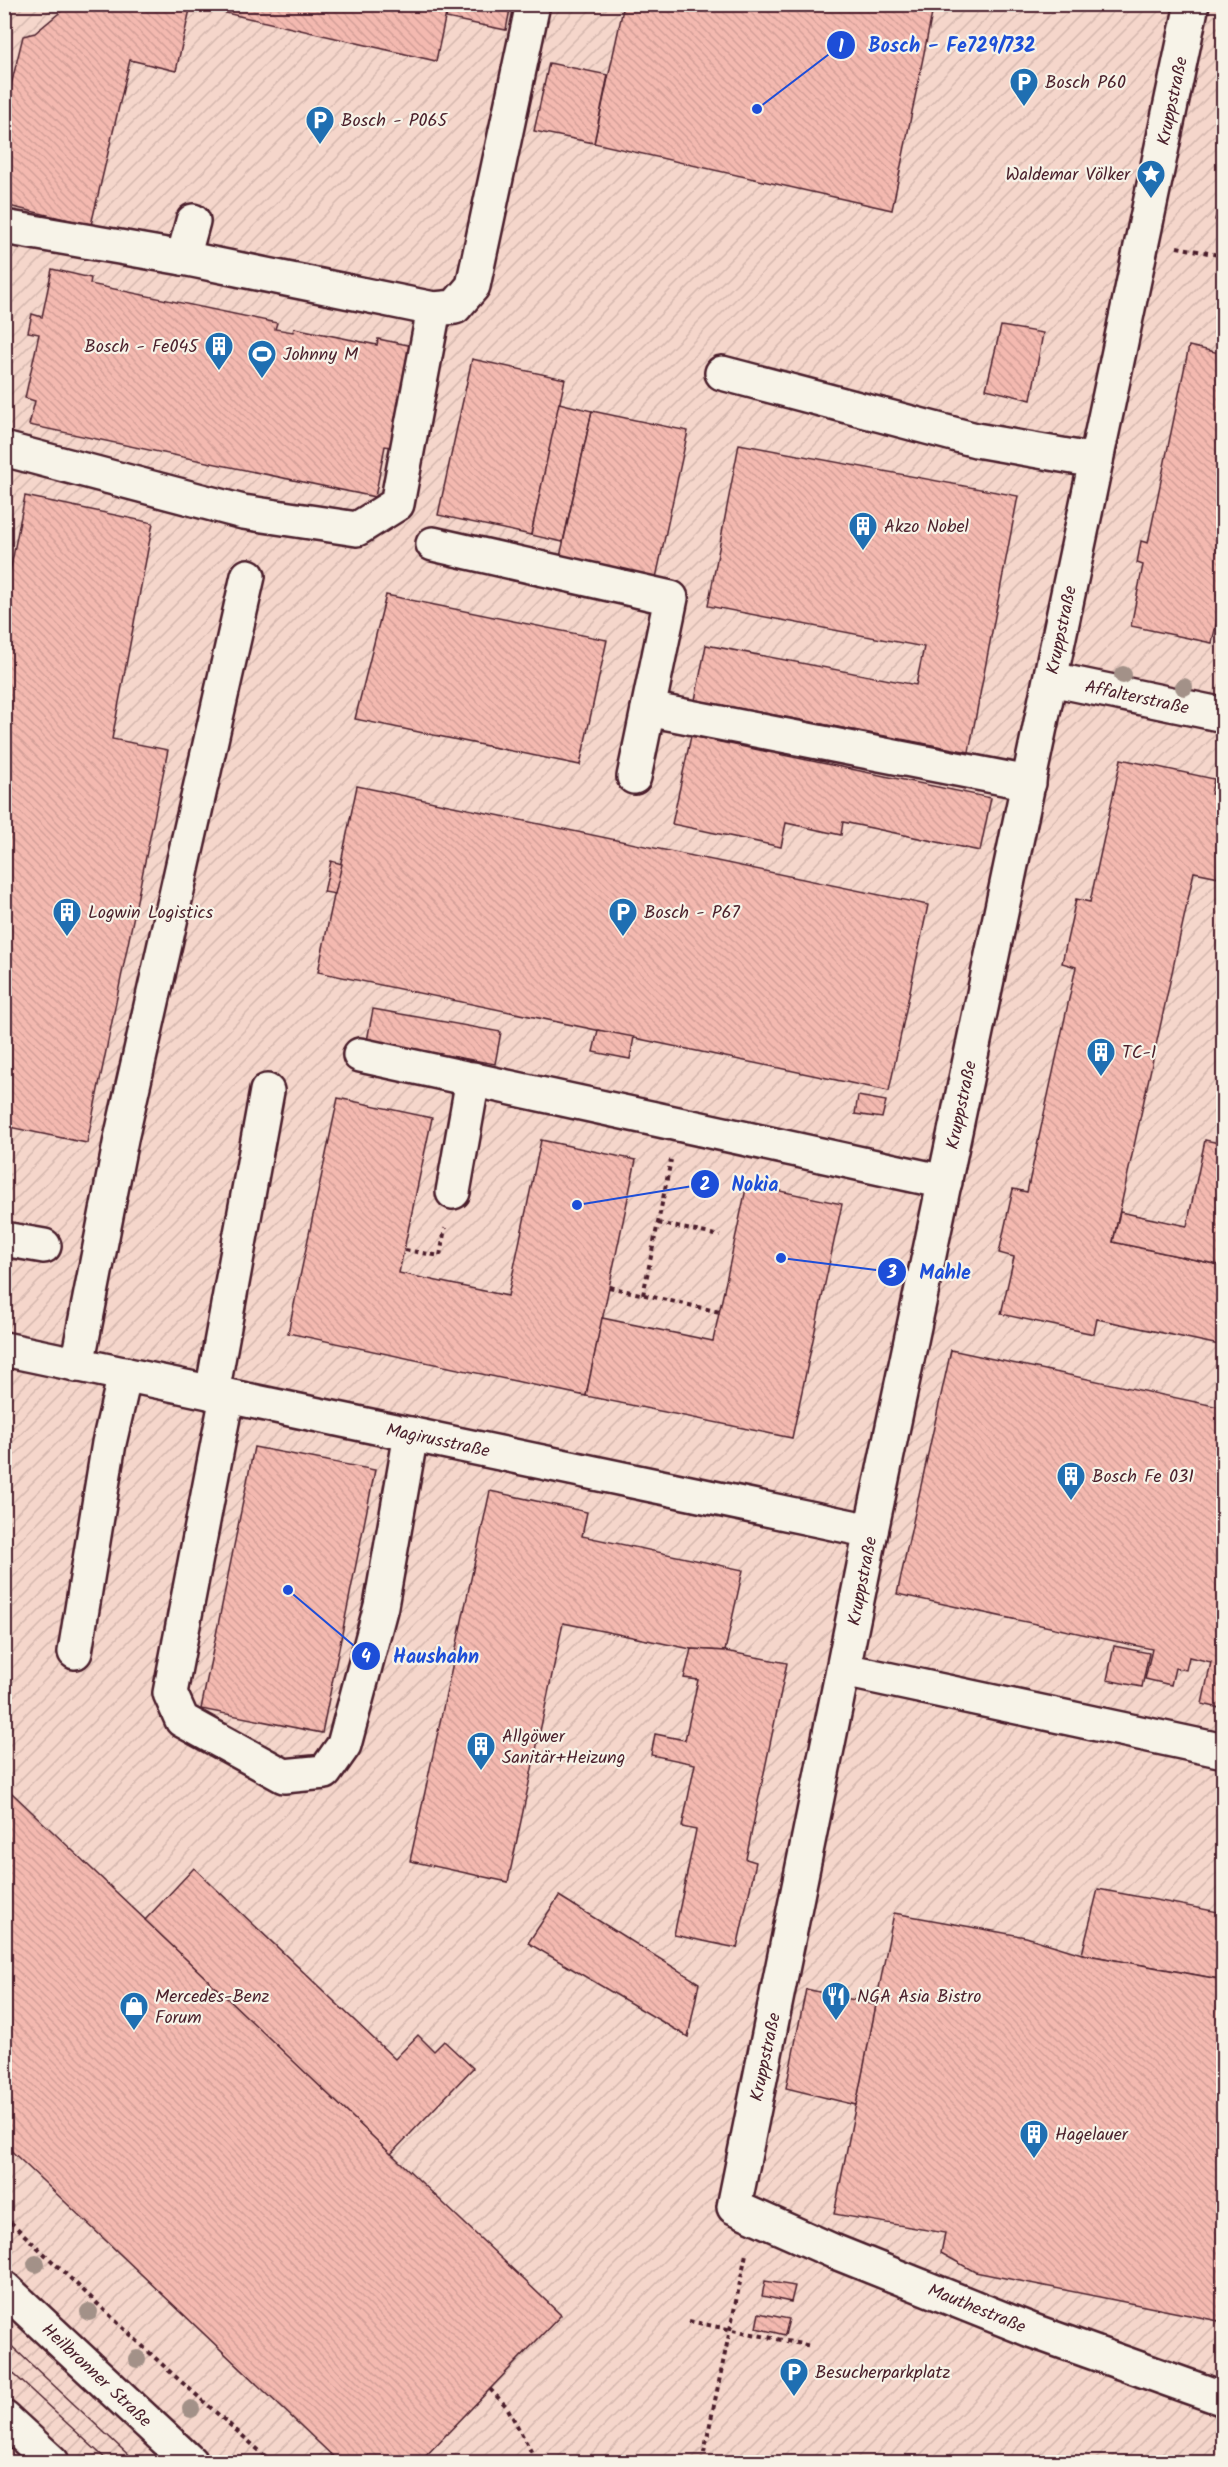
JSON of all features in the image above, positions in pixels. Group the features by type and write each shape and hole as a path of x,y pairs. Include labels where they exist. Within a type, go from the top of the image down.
{"street":[{"path":"4,227 183,258 434,309 455,307 473,286 533,4"},
{"name":"Kruppstraße","path":"734,2207 872,1531 1192,4"},
{"path":"183,258 193,221"},
{"path":"4,450 243,512 357,529 397,504 434,309"},
{"path":"722,373 976,440 1096,461"},
{"path":"433,544 671,598 634,777"},
{"path":"77,1365 121,1139 248,576"},
{"name":"Affalterstraße","path":"1051,679 1224,715"},
{"path":"648,709 1029,783"},
{"path":"360,1055 945,1182"},
{"path":"453,1192 473,1079"},
{"path":"267,1090 170,1693 182,1720 284,1776 325,1772 344,1745 381,1606 411,1434"},
{"path":"4,1239 44,1246"},
{"name":"Magirusstraße","path":"4,1349 872,1531"},
{"path":"75,1652 108,1443 124,1374"},
{"path":"844,1670 1224,1751"},
{"name":"Mauthestraße","path":"734,2207 833,2251 1034,2331 1224,2399"},
{"name":"Heilbronner Straße","path":"4,2288 190,2463"},
{"path":"4,2418 52,2463"}],"path":[{"path":"1143,240 1224,256"},
{"path":"643,1296 678,1124"},
{"path":"405,1250 440,1256 453,1192"},
{"path":"658,1223 720,1236"},
{"path":"609,1287 720,1312"},
{"path":"702,2463 747,2257 734,2207"},
{"path":"4,2216 167,2369 272,2463"},
{"path":"689,2320 811,2346"},
{"path":"490,2389 507,2407 534,2457 542,2463"}],"shaded area":[{"path":"5,5 1223,5 1223,2462 5,2462"}],"building":[{"path":"70,4 448,4 436,61 191,5 176,71 130,60 91,225 4,205 4,114 23,36 35,33"},
{"path":"449,4 511,4 506,30 446,18"},
{"path":"624,4 934,4 892,210 594,143"},
{"path":"549,63 608,75 594,143 534,131"},
{"path":"1224,181 1224,222 1215,220"},
{"name":"Bosch - Fe045","path":"52,269 91,278 90,284 277,323 275,329 293,332 294,328 377,345 378,339 413,346 391,447 385,446 375,497 29,425 35,401 25,398 39,334 28,332 32,314 42,317"},
{"path":"1001,326 1043,333 1031,400 986,389"},
{"path":"1189,346 1224,354 1224,589 1212,643 1131,626 1143,565 1137,563 1141,541 1148,543"},
{"path":"472,359 565,379 531,535 438,515"},
{"path":"559,403 592,411 563,542 531,535"},
{"path":"592,411 688,431 656,578 560,557"},
{"name":"Akzo Nobel","path":"739,444 1018,496 969,752 695,700 706,645 916,685 924,647 708,606"},
{"name":"Logwin Logistics","path":"25,496 153,523 112,739 168,750 87,1143 4,1126 4,602"},
{"path":"386,595 607,640 580,765 355,719"},
{"path":"691,736 991,798 980,851 843,822 841,835 786,823 781,847 672,824"},
{"name":"TC-1","path":"1121,759 1214,779 1211,794 1224,797 1224,878 1194,872 1113,1242 1224,1266 1224,1346 1097,1319 1094,1334 1001,1314 1014,1257 999,1253 1013,1189 1027,1192 1076,967 1062,963 1076,899 1090,902"},
{"name":"Bosch - P67","path":"357,786 928,905 889,1091 318,972"},
{"path":"331,861 342,864 335,894 324,892"},
{"path":"373,1009 501,1032 495,1064 367,1041"},
{"path":"598,1030 634,1037 630,1059 593,1052"},
{"path":"858,1096 886,1101 882,1118 855,1114"},
{"path":"338,1098 432,1118 399,1273 508,1296 541,1140 636,1160 586,1396 288,1333"},
{"path":"1205,1140 1224,1144 1224,1266 1113,1242 1120,1212 1187,1226"},
{"path":"747,1184 842,1204 792,1438 586,1396 602,1318 713,1341"},
{"name":"Bosch Fe 031","path":"951,1350 1224,1408 1224,1709 1202,1704 1211,1662 1189,1657 1186,1670 1175,1668 1171,1685 1145,1679 1152,1649 897,1594"},
{"path":"254,1447 375,1470 322,1733 201,1709"},
{"name":"Allgöwer Sanitär+Heizung","path":"490,1491 587,1512 582,1536 743,1570 725,1651 691,1649 563,1623 508,1882 410,1861"},
{"path":"1114,1646 1149,1653 1142,1687 1107,1680"},
{"name":"Allgöwer Sanitär+Heizung","path":"691,1649 725,1651 787,1663 746,1859 756,1862 737,1948 674,1935 696,1830 682,1827 695,1764 651,1755 655,1734 685,1740 698,1680 684,1678"},
{"name":"Mercedes-Benz Forum","path":"12,1793 561,2315 420,2462 339,2462 4,2144 4,1801"},
{"path":"194,1868 395,2059 418,2035 434,2051 444,2041 473,2068 391,2154 145,1920"},
{"path":"1098,1889 1224,1913 1224,1980 1082,1954"},
{"path":"559,1896 699,1983 688,2037 528,1943"},
{"name":"Hagelauer","path":"894,1913 1026,1937 1082,1954 1224,1980 1224,2322 975,2272 941,2253 945,2233 834,2214"},
{"path":"806,1989 876,2005 856,2105 786,2088"},
{"path":"765,2281 795,2286 791,2302 762,2296"},
{"path":"759,2313 789,2319 785,2335 756,2328"}],"tram line":[{"path":"4,2339 136,2462"},
{"path":"4,2365 109,2462"}],"place":[{"name":"Bosch P60","path":"1024,108"},
{"name":"Bosch - Fe729/732","path":"757,109"},
{"name":"Bosch - P065","path":"320,146"},
{"name":"Waldemar Völker","path":"1151,200"},
{"name":"Bosch - Fe045","path":"219,372"},
{"name":"Johnny M","path":"262,380"},
{"name":"Akzo Nobel","path":"863,552"},
{"name":"Logwin Logistics","path":"67,938"},
{"name":"Bosch - P67","path":"623,938"},
{"name":"TC-1","path":"1101,1078"},
{"name":"Nokia","path":"577,1205"},
{"name":"Mahle","path":"781,1258"},
{"name":"Bosch Fe 031","path":"1071,1502"},
{"name":"Haushahn","path":"288,1590"},
{"name":"Allgöwer Sanitär+Heizung","path":"481,1772"},
{"name":"NGA Asia Bistro","path":"836,2022"},
{"name":"Mercedes-Benz Forum","path":"134,2032"},
{"name":"Hagelauer","path":"1034,2160"},
{"name":"Besucherparkplatz","path":"794,2398"}]}
